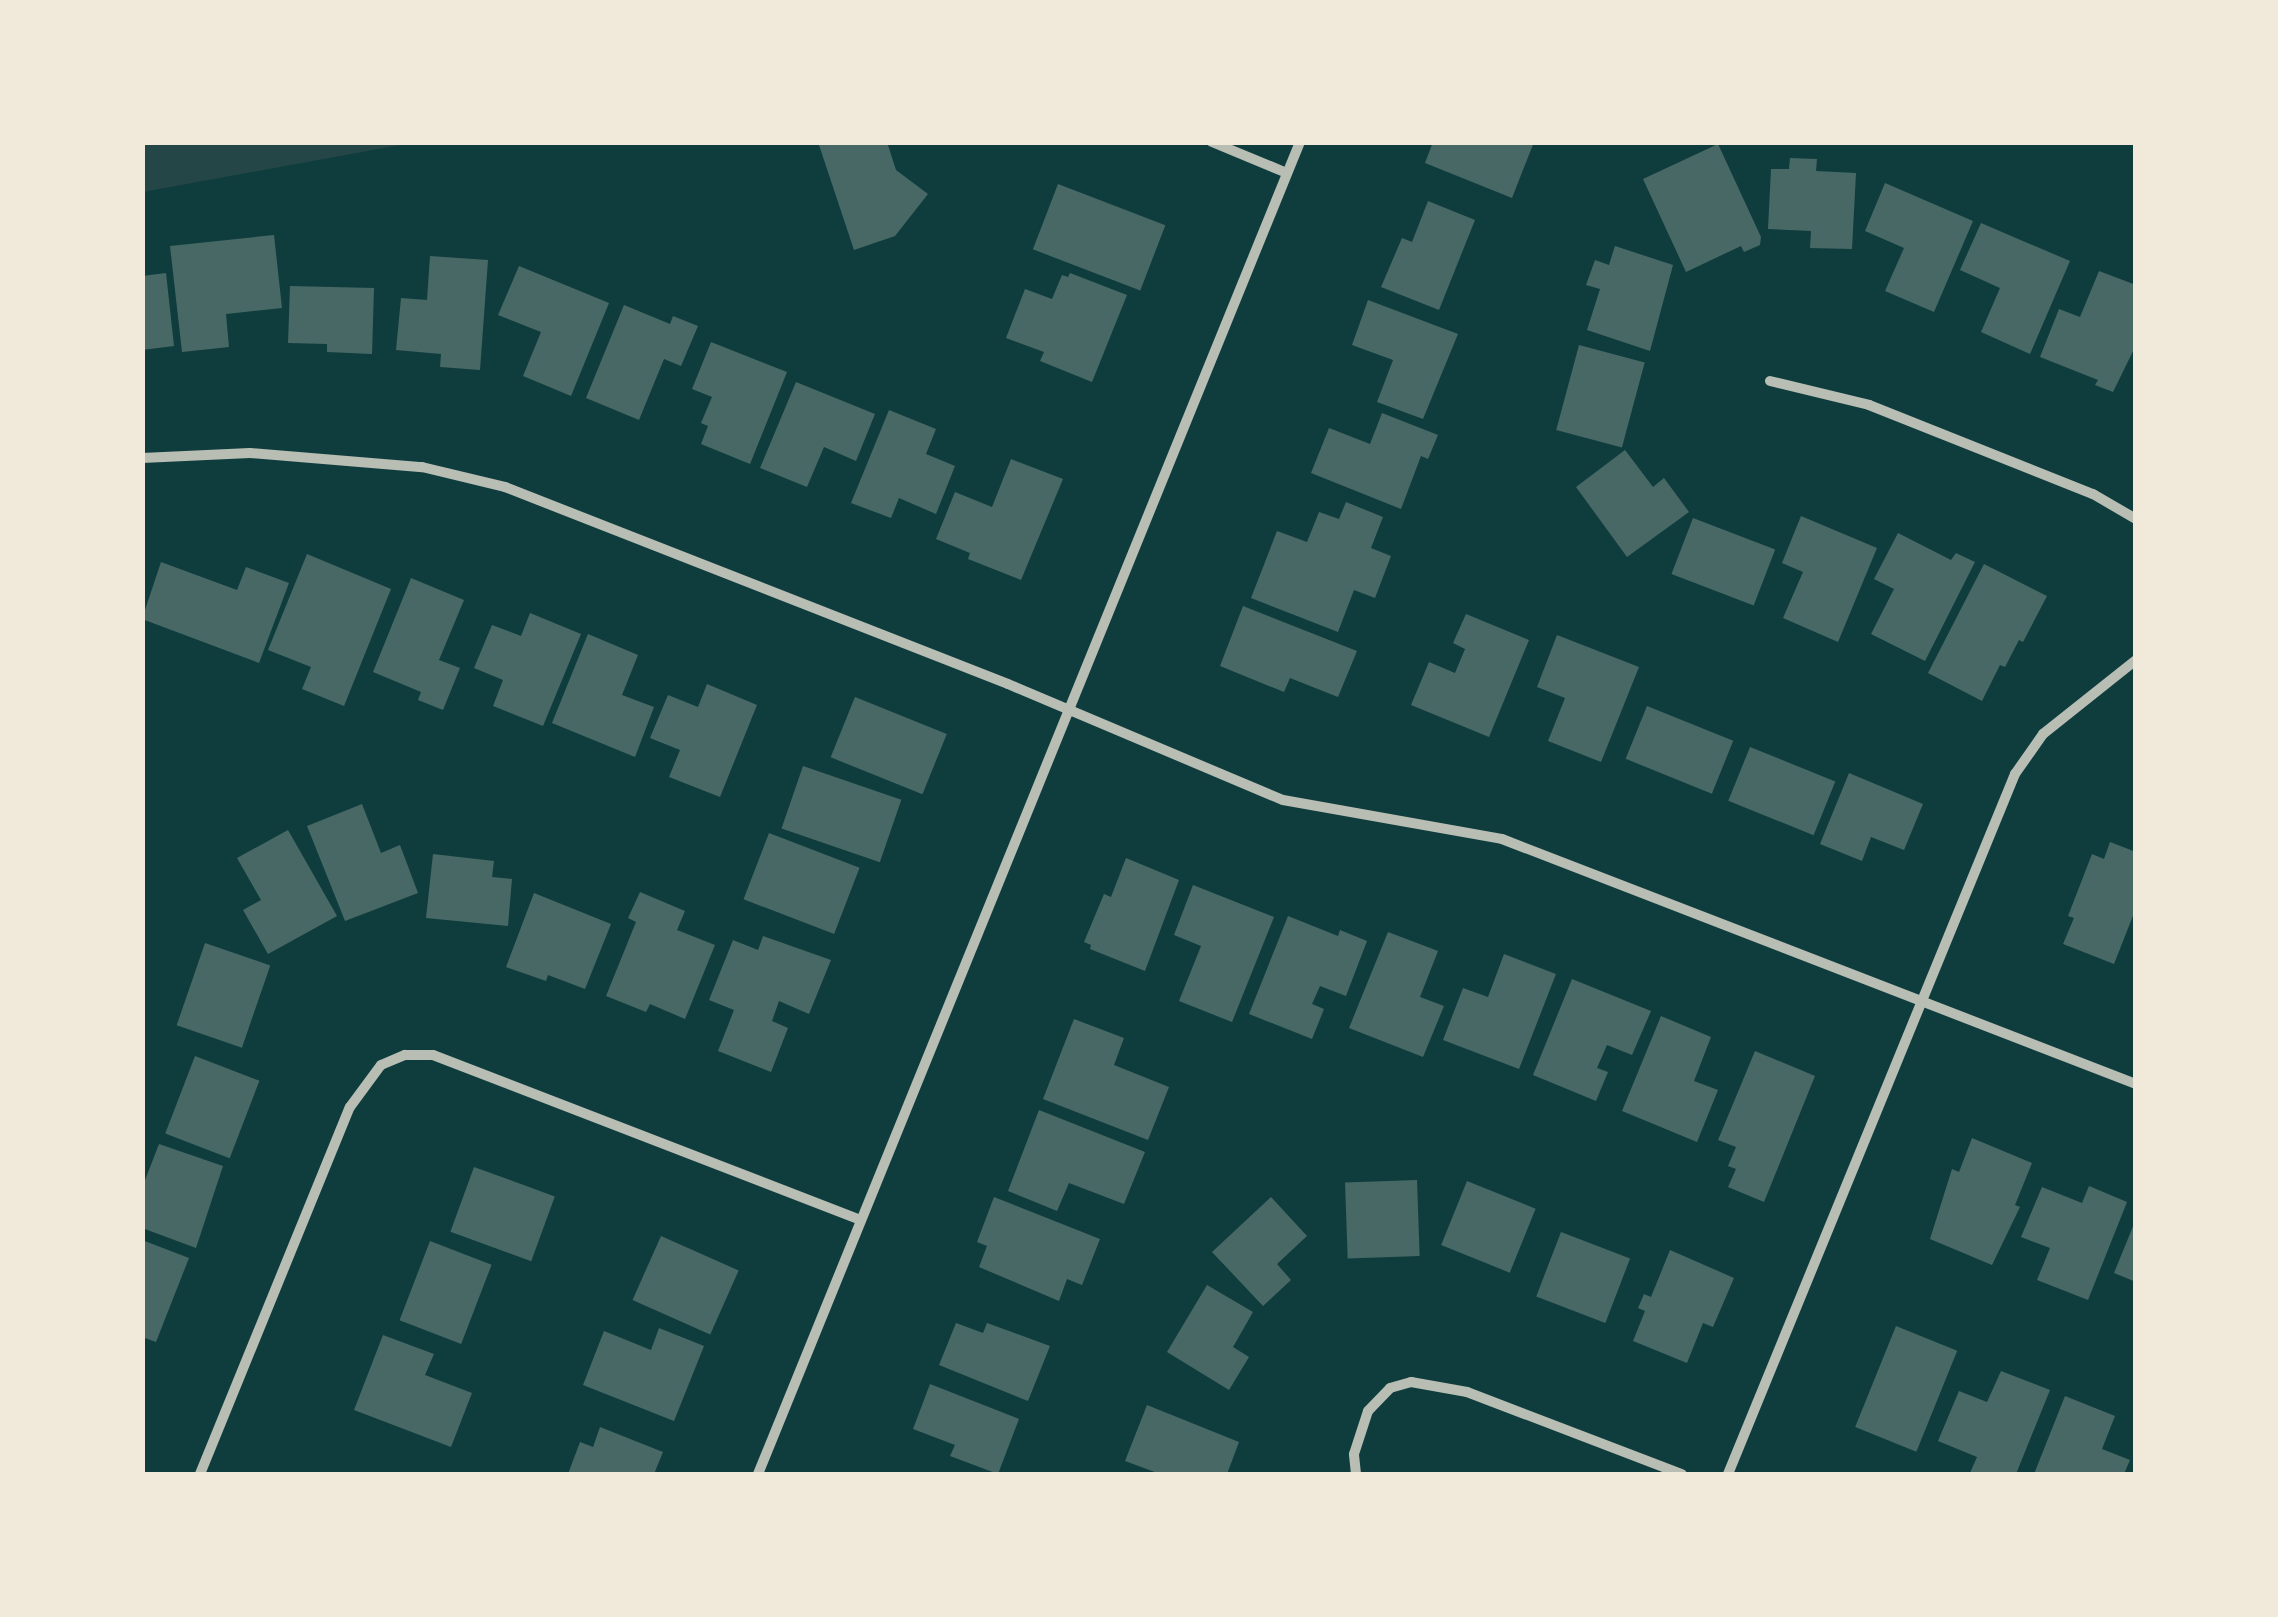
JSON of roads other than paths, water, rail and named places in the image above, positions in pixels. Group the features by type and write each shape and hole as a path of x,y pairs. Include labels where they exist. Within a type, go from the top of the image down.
{"street":[{"path":"1212,142 1287,173"},
{"path":"758,1474 1300,142"},
{"path":"1770,381 1869,405 2094,494 2136,519"},
{"path":"142,458 250,454 422,466 464,474 668,550 1284,800 1502,839 2136,1084"},
{"path":"1728,1474 2015,774 2043,734 2136,660"},
{"path":"200,1474 350,1107 381,1065 405,1055 433,1056 860,1220"},
{"path":"1356,1474 1354,1454 1368,1410 1390,1388 1411,1382 1466,1392 1682,1474"}]}
